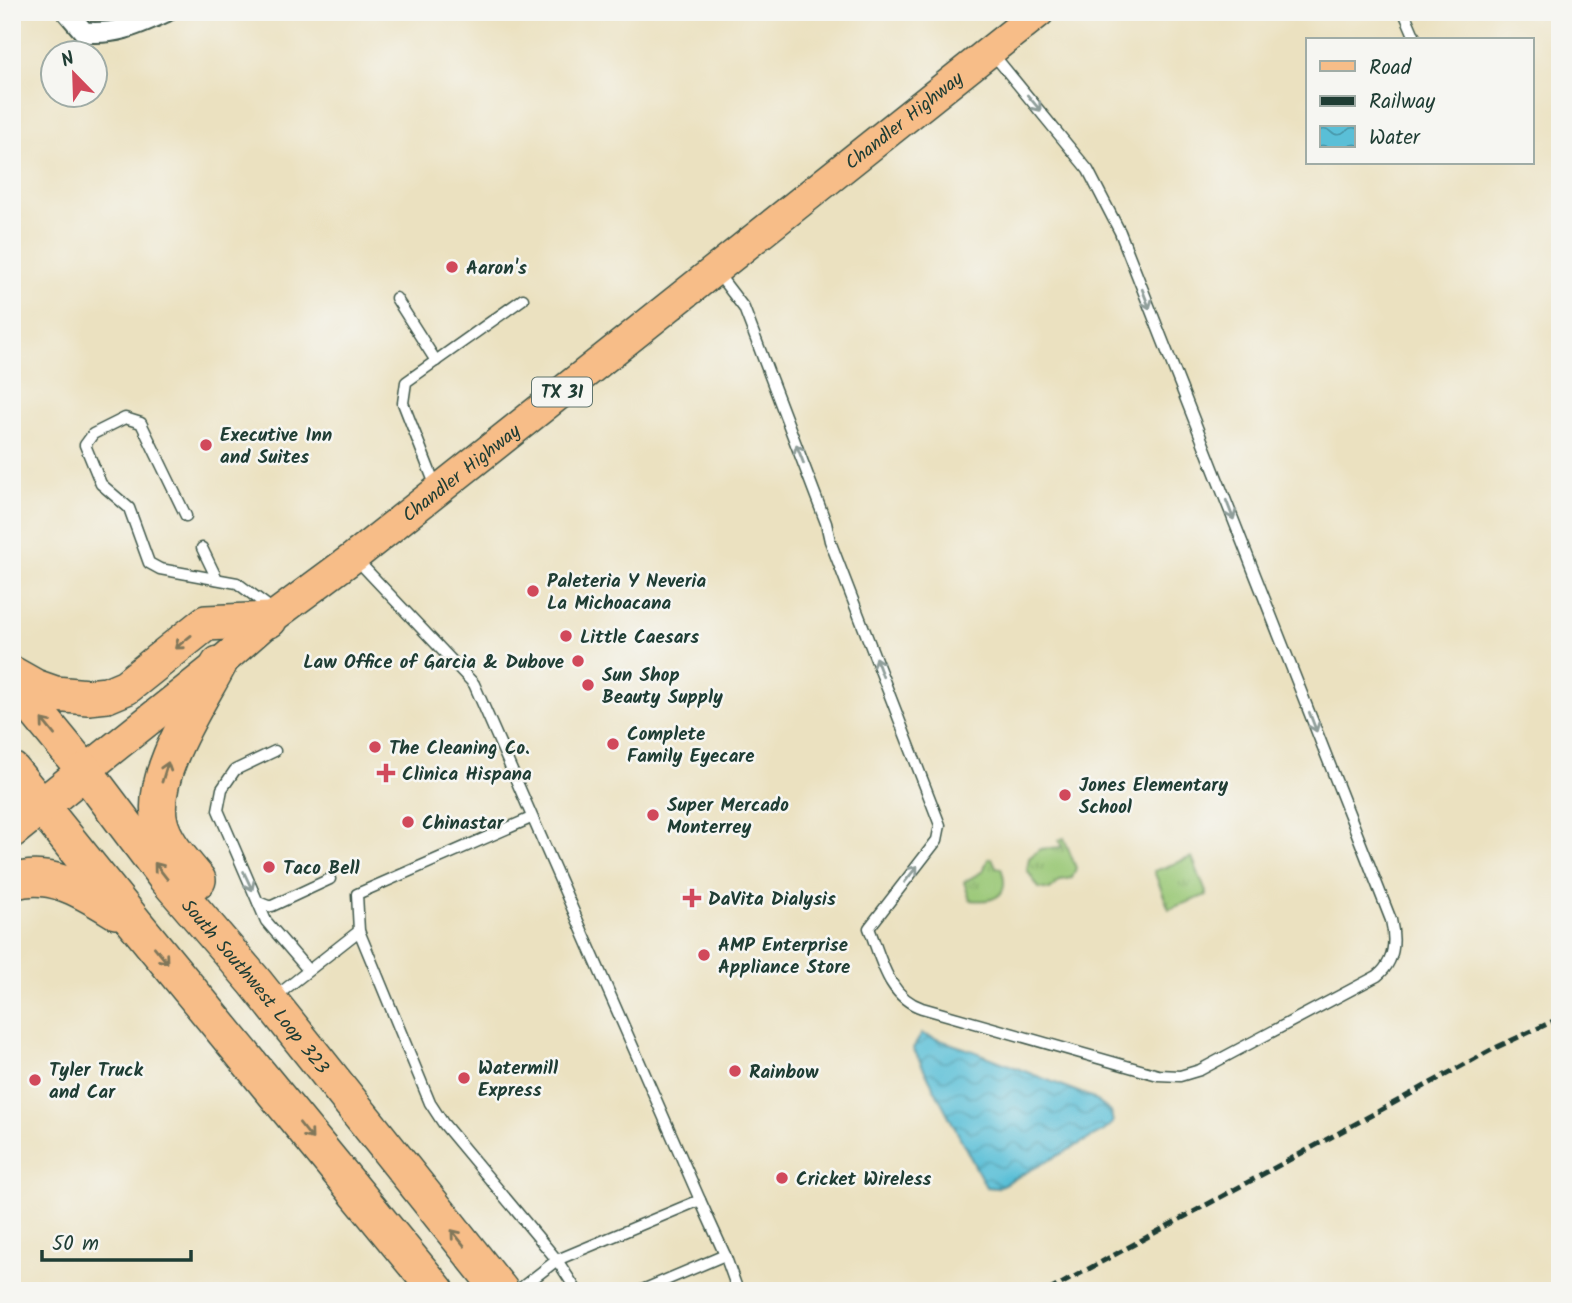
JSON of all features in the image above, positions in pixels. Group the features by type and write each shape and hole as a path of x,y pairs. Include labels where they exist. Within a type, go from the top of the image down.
{"highway":[{"path":"12,674 55,694 76,697 107,695 126,687 206,623 274,617"},
{"path":"219,664 168,760 160,787 159,819 166,837 177,853 241,934 262,992"},
{"name":"South Southwest Loop 323","path":"12,682 85,771 165,877 262,992 501,1291"},
{"path":"12,770 437,1291"},
{"name":"Chandler Highway","path":"12,830 85,771"},
{"path":"12,882 39,879 68,884 135,923"}],"main road":[{"name":"Chandler Highway","path":"85,771 274,617 437,491 1039,12"}],"street":[{"path":"67,12 84,32 105,34 166,12"}],"lane":[{"path":"1404,12 1415,38"},
{"path":"715,270 744,308 826,523 830,541 940,825 937,840 869,928 889,978 899,994 911,1005 1158,1075 1180,1076 1200,1070 1377,976 1389,963 1392,954 1394,931 1391,920 1120,232 1088,170 990,51"},
{"path":"396,298 436,361"},
{"path":"437,491 404,404 406,382 523,299"},
{"path":"186,516 141,423 125,418 93,434 85,446 101,484 129,508 149,563 160,569 237,583 274,617"},
{"path":"202,548 217,579"},
{"path":"354,556 474,684 725,1255 738,1291"},
{"path":"275,751 235,771 222,789 218,803 220,818 267,921 308,970"},
{"path":"531,818 357,894 359,931 436,1113 557,1260 577,1291"},
{"path":"258,902 272,906 330,879"},
{"path":"262,992 308,970 359,931"},
{"path":"517,1291 557,1260 700,1200"},
{"path":"640,1291 725,1255"}],"green space":[{"path":"1064,838 1076,868 1072,878 1061,880 1050,890 1039,888 1027,870 1029,858 1040,849 1062,847 1059,840"},
{"path":"1192,857 1207,895 1169,909 1154,871"},
{"path":"992,858 996,867 1001,868 1004,877 1002,891 987,900 970,900 964,882 983,871 988,859"}],"water":[{"path":"922,1034 1091,1097 1111,1112 1113,1123 1104,1131 1008,1182 996,1188 986,1187 913,1048"}],"railway":[{"path":"1048,1291 1493,1049 1560,1018"}],"place":[{"name":"Aaron's","path":"452,267"},
{"name":"Executive Inn and Suites","path":"206,445"},
{"name":"Paleteria Y Neveria La Michoacana","path":"533,591"},
{"name":"Little Caesars","path":"566,636"},
{"name":"Law Office of Garcia & Dubove","path":"578,661"},
{"name":"Sun Shop Beauty Supply","path":"588,685"},
{"name":"Complete Family Eyecare","path":"613,744"},
{"name":"The Cleaning Co.","path":"375,747"},
{"name":"Clinica Hispana","path":"386,773"},
{"name":"Jones Elementary School","path":"1065,795"},
{"name":"Super Mercado Monterrey","path":"653,815"},
{"name":"Chinastar","path":"408,822"},
{"name":"Taco Bell","path":"269,867"},
{"name":"DaVita Dialysis","path":"692,898"},
{"name":"AMP Enterprise Appliance Store","path":"704,955"},
{"name":"Rainbow","path":"735,1071"},
{"name":"Watermill Express","path":"464,1078"},
{"name":"Tyler Truck and Car","path":"35,1080"},
{"name":"Cricket Wireless","path":"782,1178"}]}
